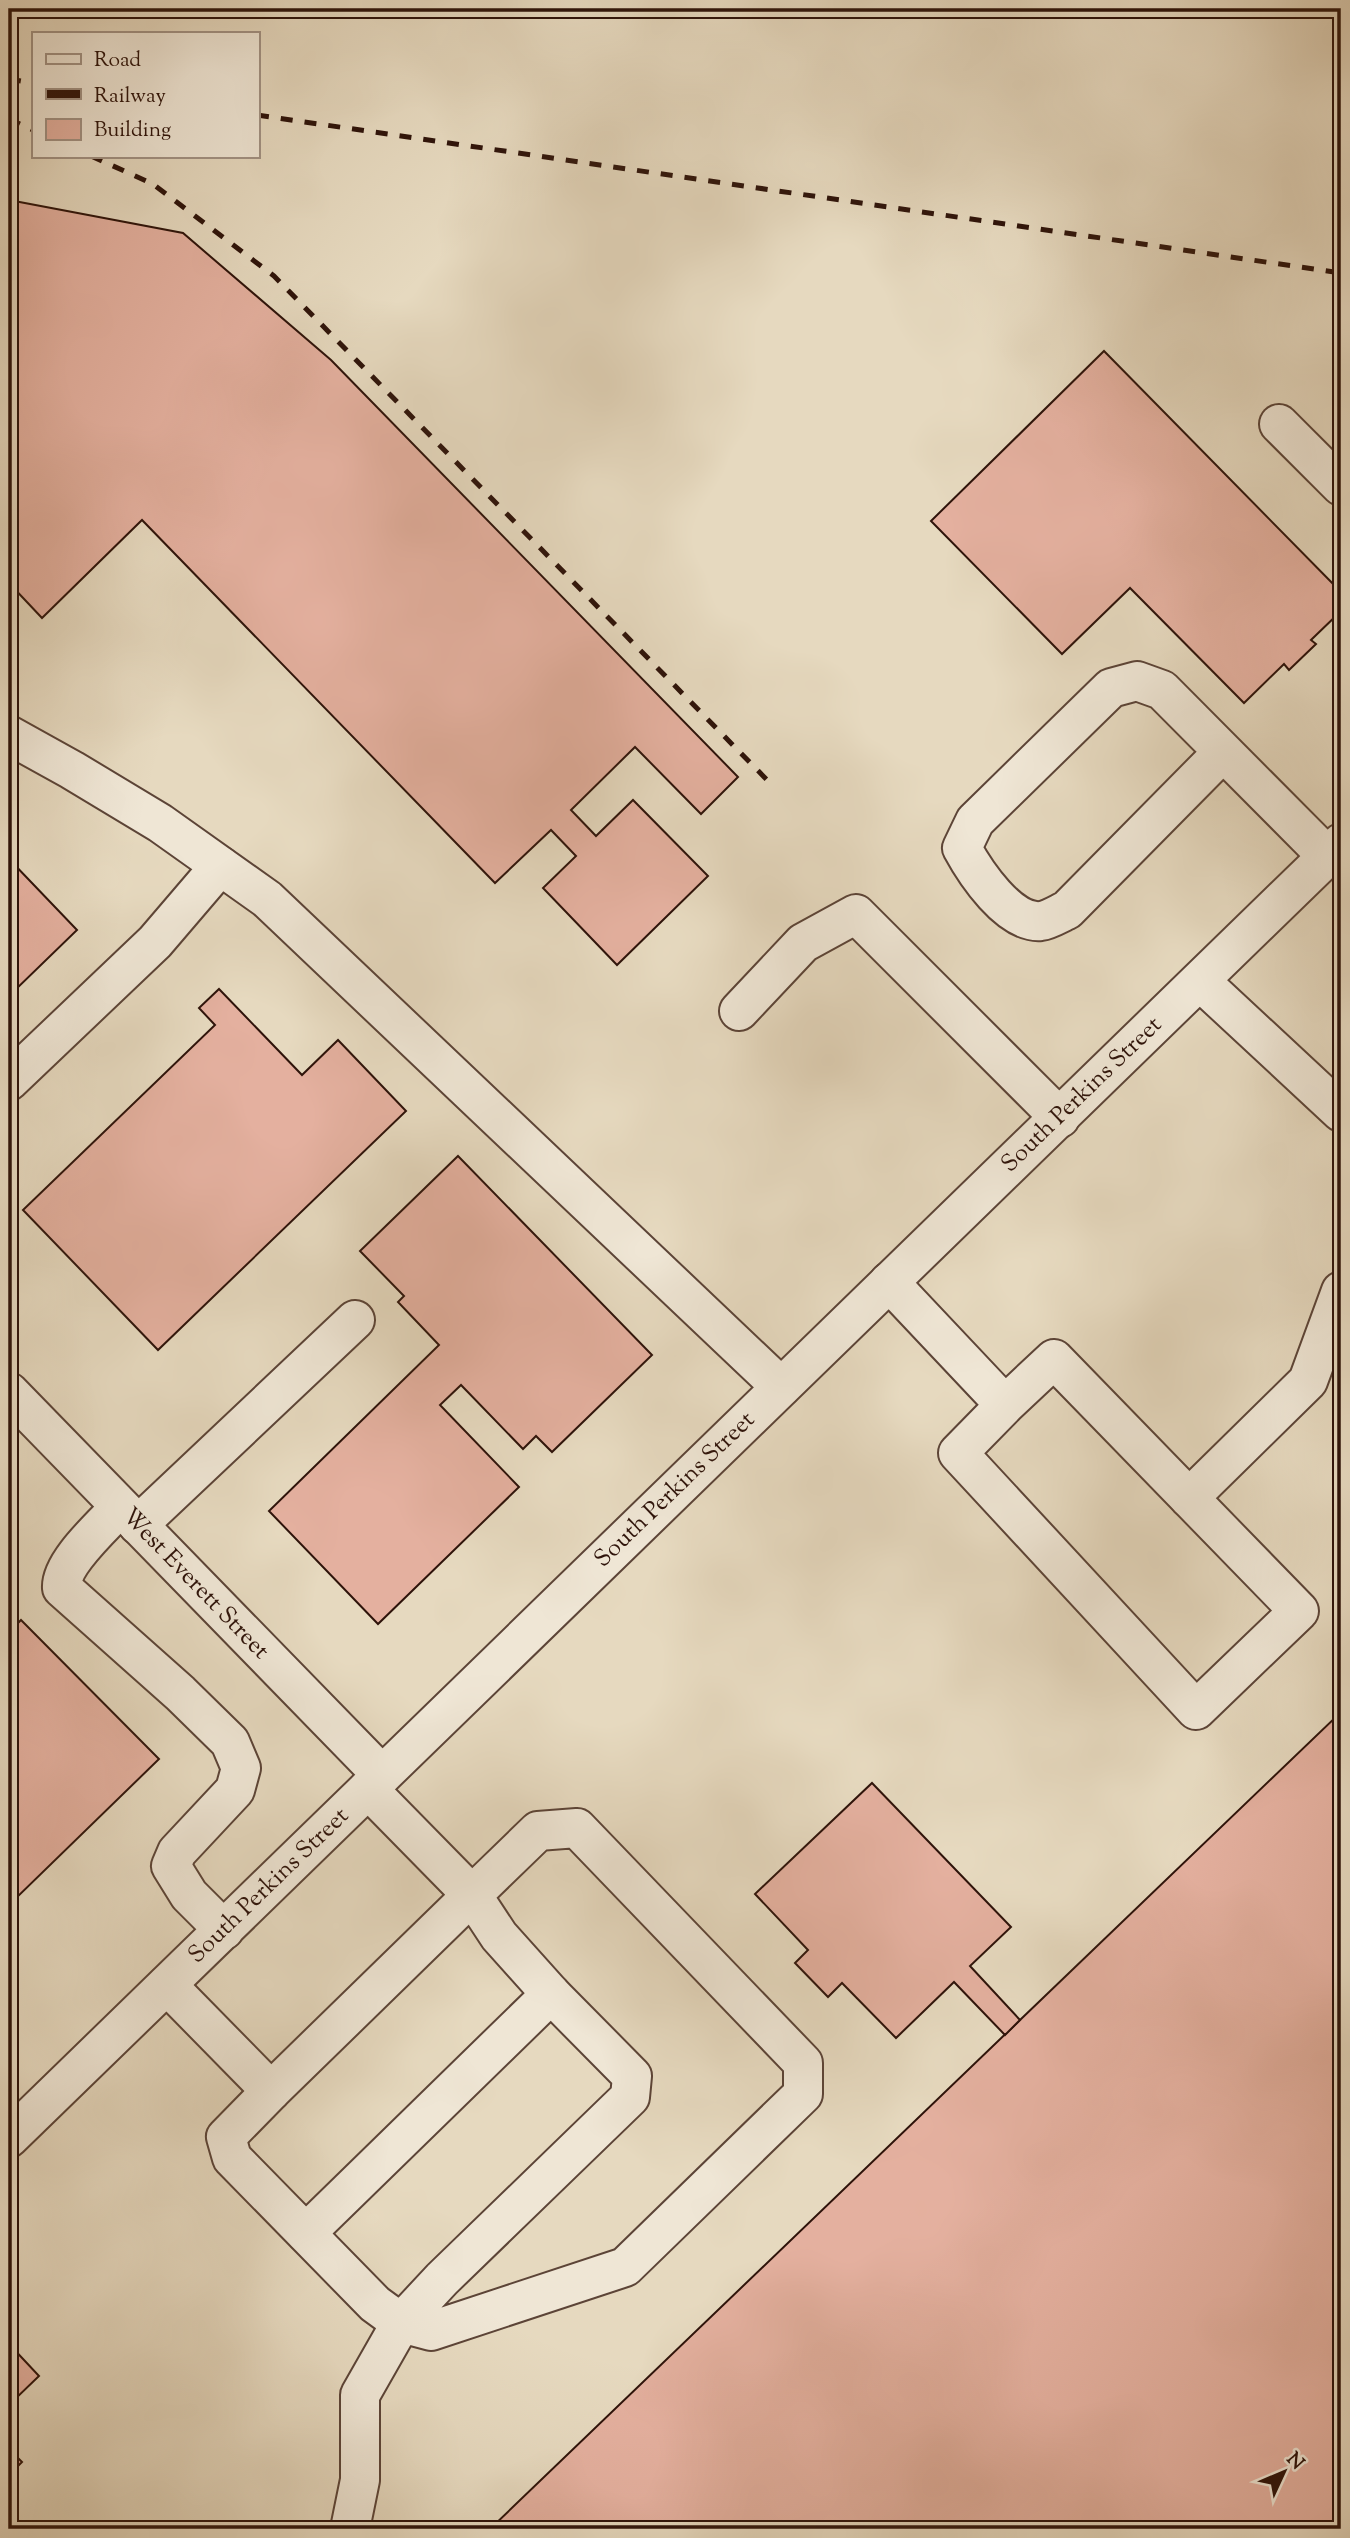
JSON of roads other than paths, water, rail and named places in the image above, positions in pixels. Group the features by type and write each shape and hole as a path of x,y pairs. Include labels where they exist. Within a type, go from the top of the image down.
{"street":[{"path":"1279,424 1341,485"},
{"path":"1223,751 1067,910 1041,921 1015,914 977,876 962,848 975,821 1111,688 1137,681 1161,690 1223,751 1334,850"},
{"path":"10,738 72,769 160,823 267,899 781,1387"},
{"name":"South Perkins Street","path":"9,2138 1334,850"},
{"path":"9,1081 155,942 220,866"},
{"path":"739,1011 803,943 856,914 1060,1118"},
{"path":"1199,981 1341,1112"},
{"path":"889,1282 1005,1405"},
{"path":"1189,1498 1308,1381 1341,1291"},
{"path":"224,1930 189,1895 171,1866 177,1852 235,1790 241,1768 230,1742 180,1693 62,1588 62,1580 69,1564 129,1516 355,1320"},
{"path":"1054,1359 1299,1611 1196,1710 958,1453 1005,1405 1054,1359"},
{"name":"West Everett Street","path":"9,1392 129,1516 375,1782 472,1895 499,1936 551,1994 632,2076 630,2097 442,2279 401,2323"},
{"path":"578,1828 803,2063 803,2094 625,2267 431,2331 401,2323 375,2304 232,2158 226,2137 472,1895 538,1831 578,1828"},
{"path":"167,1985 271,2091"},
{"path":"306,2233 551,1994"},
{"path":"350,2529 360,2480 360,2395 401,2323"}],"railway":[{"path":"9,79 32,83"},
{"path":"259,115 1341,273"},
{"path":"9,119 32,130"},
{"path":"95,158 153,184 274,276 772,785"}]}
